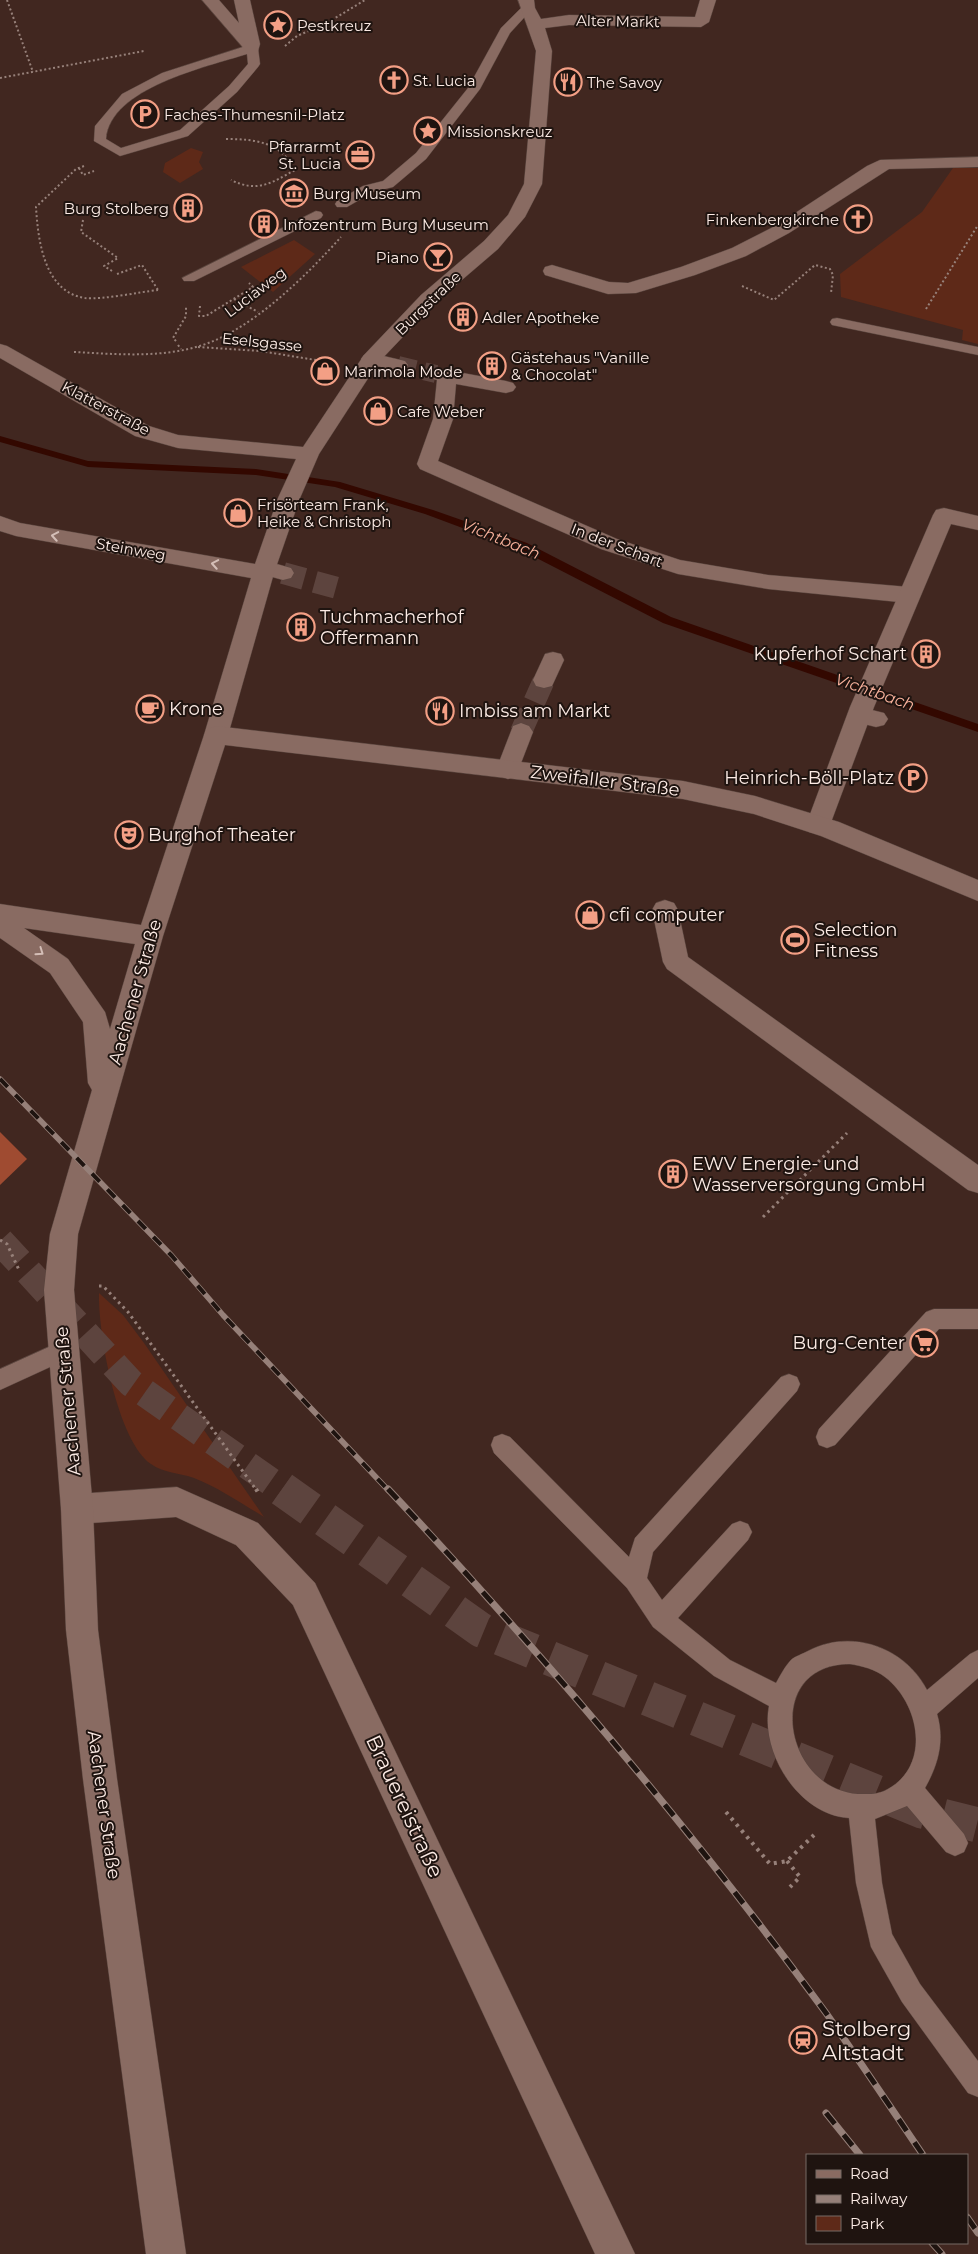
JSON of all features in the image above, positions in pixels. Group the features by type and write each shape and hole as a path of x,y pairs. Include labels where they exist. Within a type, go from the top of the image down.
{"street":[{"path":"210,0 252,48"},
{"path":"242,0 252,48"},
{"name":"Alter Markt","path":"536,24 569,20 701,22 708,0"},
{"name":"Burgstraße","path":"271,571 289,498 305,462 371,359 428,299 491,245 516,217 533,184 544,51 536,24 526,4"},
{"path":"552,271 608,288 629,289 688,271 739,252 783,229 872,170 886,164 978,162"},
{"name":"Klatterstraße","path":"0,350 142,431 178,441 305,462"},
{"path":"371,359 398,365"},
{"name":"In der Schart","path":"506,387 441,375 443,419 427,464 609,544 678,567 768,582 910,595"},
{"path":"818,825 866,714 876,674 944,515 978,523"},
{"name":"Steinweg","path":"0,523 16,529 271,571"},
{"name":"Aachener Straße","path":"166,2254 97,1760 82,1630 77,1509 59,1290 64,1234 150,936 271,571"},
{"path":"508,770 521,732"},
{"name":"Zweifaller Straße","path":"216,735 683,790 755,805 818,825 978,892"},
{"path":"665,910 676,962 978,1181"},
{"path":"0,914 150,936"},
{"path":"0,924 59,966 96,1020 103,1101"},
{"name":"Brauereistraße","path":"77,1509 177,1502 247,1534 304,1594 616,2254"}],"lane":[{"path":"342,204 368,189 388,184 421,156 474,89 505,31 526,4"},
{"path":"252,48 254,64 233,89 184,133 120,152 100,140 101,126 126,97 166,76 252,48"},
{"name":"Luciaweg","path":"189,278 316,215"},
{"path":"837,322 978,351"},
{"path":"827,1437 934,1319 978,1319"},
{"path":"0,1380 64,1350"},
{"path":"635,1580 643,1546 789,1384"},
{"path":"502,1445 635,1580 660,1619 722,1668 782,1699"},
{"path":"660,1619 740,1532"},
{"path":"850,1652 874,1657 894,1669 912,1687 924,1708 928,1743 926,1760 910,1789 896,1799 879,1806 861,1808 830,1801 805,1783 786,1757 779,1728 782,1699 792,1679 808,1663 828,1654 850,1652"},
{"path":"924,1708 978,1662"},
{"path":"910,1789 954,1843"},
{"path":"861,1808 869,1883 880,1938 911,1993 978,2083"}],"path":[{"path":"7,0 33,72"},
{"path":"282,48 297,36 327,23 365,0"},
{"path":"0,78 146,51"},
{"path":"218,138 256,140 267,144 277,152 288,156 295,170 264,187 245,187 231,180"},
{"path":"116,150 79,168 36,207 37,225 50,271 58,286 78,298 158,290"},
{"path":"79,168 83,174 90,172"},
{"path":"83,220 81,232 118,258 104,266 112,271"},
{"path":"909,337 978,225"},
{"name":"Luciaweg","path":"105,353 143,354 198,347 227,333 258,312 312,269 344,233"},
{"path":"117,274 142,265 150,279"},
{"path":"741,285 774,300 815,265 830,269 833,275 830,300"},
{"path":"234,299 258,312"},
{"path":"176,341 173,338 186,316"},
{"path":"178,345 181,349"},
{"name":"Eselsgasse","path":"198,347 260,351 324,361"},
{"path":"763,1217 853,1127"},
{"path":"0,1240 7,1244 20,1273 59,1290 103,1286 128,1312 260,1496"},
{"path":"726,1812 770,1864 787,1860 800,1878 790,1887"}],"green space":[{"path":"191,148 203,152 199,162 203,169 180,183 163,172 165,163"},
{"path":"953,168 978,168 978,344 962,340 963,330 841,297 840,274 922,212"},
{"path":"294,240 315,254 273,292 241,267"},
{"path":"99,1293 123,1315 144,1343 264,1517 203,1482 156,1467 139,1451 128,1433 112,1384 102,1333"}],"shaded area":[{"path":"0,1132 27,1159 0,1185"}],"waterway":[{"name":"Vichtbach","path":"0,439 88,464 256,472 336,484 429,512 523,546 667,620 978,728"}],"tunnel":[{"path":"398,365 436,374"},
{"path":"283,573 337,588"},
{"path":"521,732 544,680"},
{"path":"0,1241 131,1383 284,1491"},
{"path":"282,1489 481,1630 922,1811 978,1825"}],"railway":[{"path":"0,1079 172,1256 223,1315 389,1491"},
{"path":"388,1489 560,1679 723,1877 826,2013 922,2154"},
{"path":"826,2113 859,2154"},
{"path":"968,2218 978,2233"},
{"path":"933,2244 942,2254"}],"place":[{"name":"Pestkreuz","path":"278,25"},
{"name":"St. Lucia","path":"394,80"},
{"name":"The Savoy","path":"568,82"},
{"name":"Faches-Thumesnil-Platz","path":"145,114"},
{"name":"Missionskreuz","path":"428,131"},
{"name":"Pfarrarmt St. Lucia","path":"360,155"},
{"name":"Burg Museum","path":"294,193"},
{"name":"Burg Stolberg","path":"188,208"},
{"name":"Finkenbergkirche","path":"858,219"},
{"name":"Infozentrum Burg Museum","path":"264,224"},
{"name":"Piano","path":"438,257"},
{"name":"Adler Apotheke","path":"463,317"},
{"name":"Gästehaus \"Vanille & Chocolat\"","path":"492,366"},
{"name":"Marimola Mode","path":"325,371"},
{"name":"Cafe Weber","path":"378,411"},
{"name":"Frisörteam Frank, Heike & Christoph","path":"238,513"},
{"name":"Tuchmacherhof Offermann","path":"301,627"},
{"name":"Kupferhof Schart","path":"926,654"},
{"name":"Krone","path":"150,709"},
{"name":"Imbiss am Markt","path":"440,711"},
{"name":"Heinrich-Böll-Platz","path":"913,778"},
{"name":"Burghof Theater","path":"129,835"},
{"name":"cfi computer","path":"590,915"},
{"name":"Selection Fitness","path":"795,940"},
{"name":"EWV Energie- und Wasserversorgung GmbH","path":"673,1174"},
{"name":"Burg-Center","path":"924,1343"},
{"name":"Stolberg Altstadt","path":"803,2040"}]}
